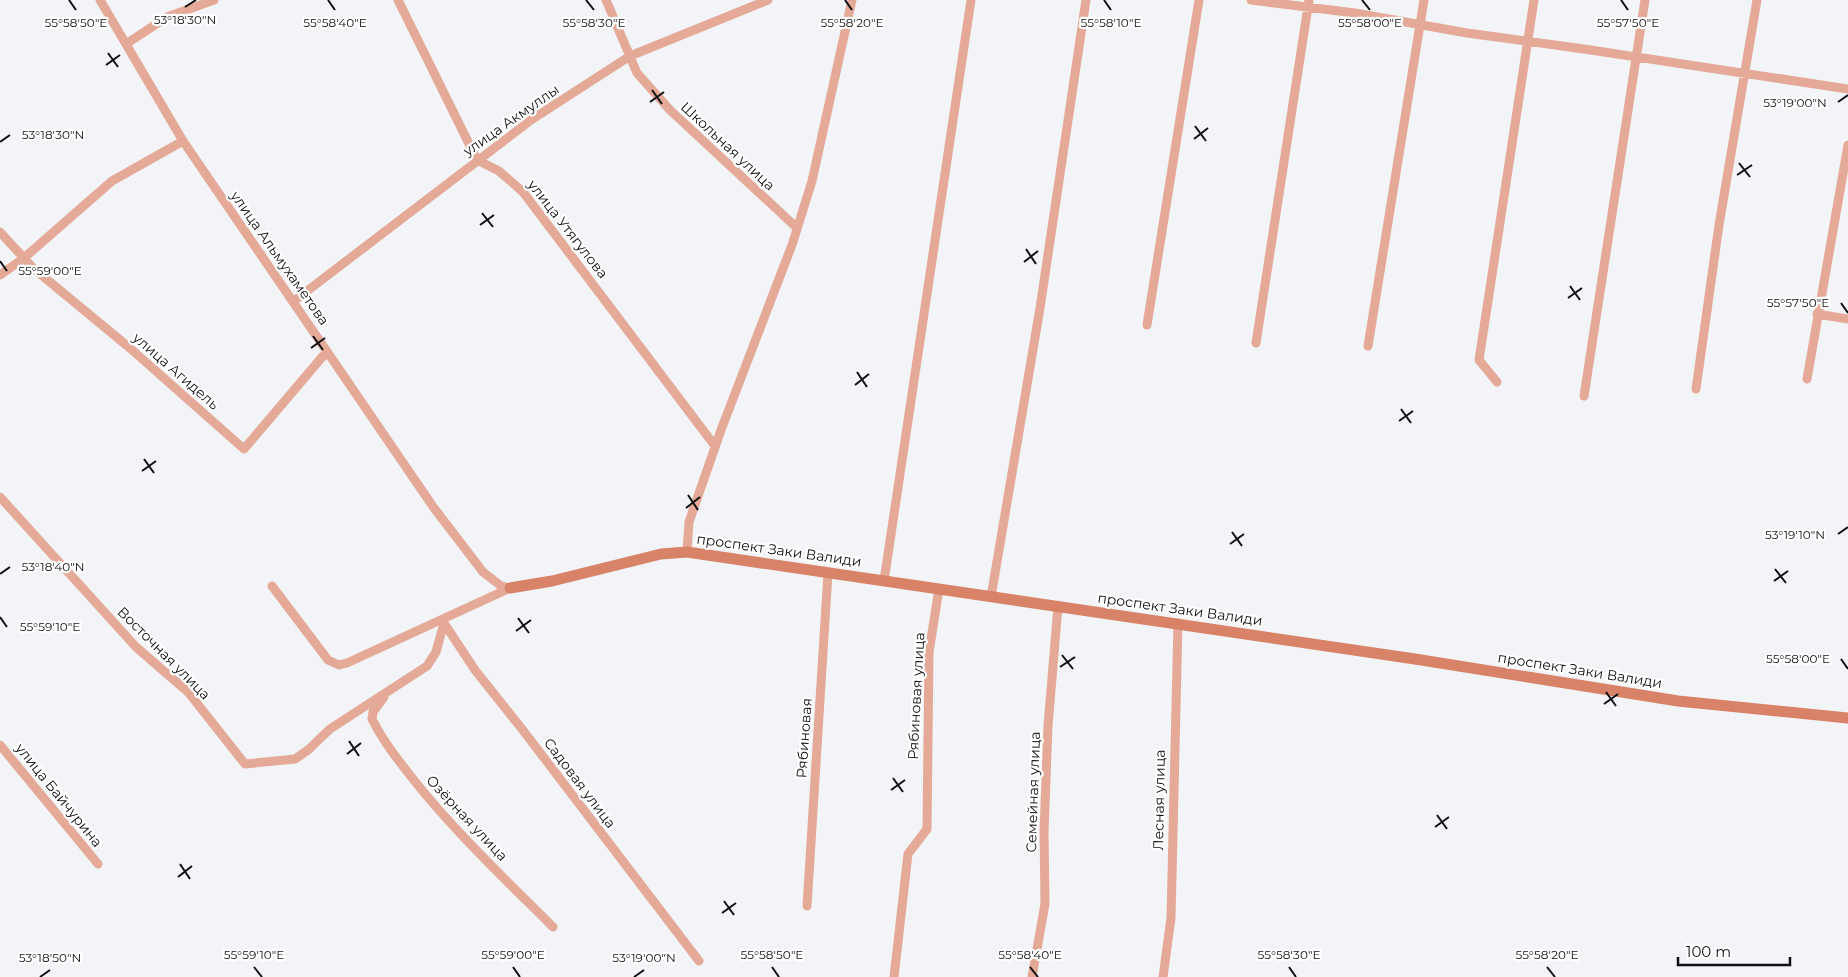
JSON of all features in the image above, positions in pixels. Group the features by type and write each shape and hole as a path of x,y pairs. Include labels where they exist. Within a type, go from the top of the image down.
{"street":[{"name":"улица Альмухаметова","path":"100,0 183,141 434,508 472,559 493,581 510,588"},
{"path":"126,44 167,17 214,0"},
{"path":"398,0 477,160"},
{"name":"Школьная улица","path":"606,0 637,72 670,110 797,228"},
{"name":"улица Акмуллы","path":"294,301 477,160 532,120 630,56 768,0"},
{"path":"686,552 689,522 715,446 797,228 812,181 852,0"},
{"path":"884,581 971,0"},
{"path":"991,597 1040,308 1086,0"},
{"path":"1147,325 1199,0"},
{"path":"1251,0 1309,4 1420,25 1848,90"},
{"path":"1368,346 1424,0"},
{"path":"1497,382 1479,360 1534,0"},
{"path":"1584,396 1645,0"},
{"path":"1696,389 1719,225 1757,0"},
{"path":"1256,343 1309,4"},
{"path":"0,275 24,258 112,181 183,141"},
{"path":"1807,379 1848,145"},
{"name":"улица Утягулова","path":"477,160 499,171 523,192 715,446"},
{"name":"улица Агидель","path":"0,232 33,268 131,349 244,449 323,356"},
{"path":"1817,314 1848,319"},
{"name":"Восточная улица","path":"0,497 136,647 188,692 245,764 295,759 308,750 330,729 386,694"},
{"name":"проспект Заки Валиди","path":"510,588 673,551 686,552 1178,623 1678,701 1848,718"},
{"name":"Рябиновая","path":"807,906 828,573"},
{"path":"272,586 328,660 339,665 347,664 443,622 510,588"},
{"name":"Рябиновая улица","path":"894,977 908,854 927,829 929,652 939,589"},
{"name":"Семейная улица","path":"1032,977 1045,904 1044,831 1058,606"},
{"path":"386,694 427,666 436,652 443,622"},
{"name":"Садовая улица","path":"443,622 474,670 522,729 699,961"},
{"name":"Лесная улица","path":"1163,977 1171,918 1178,623"},
{"name":"Озёрная улица","path":"386,694 374,712 372,719 377,730 434,806 553,927"},
{"name":"улица Байчурина","path":"0,745 98,864"}]}
